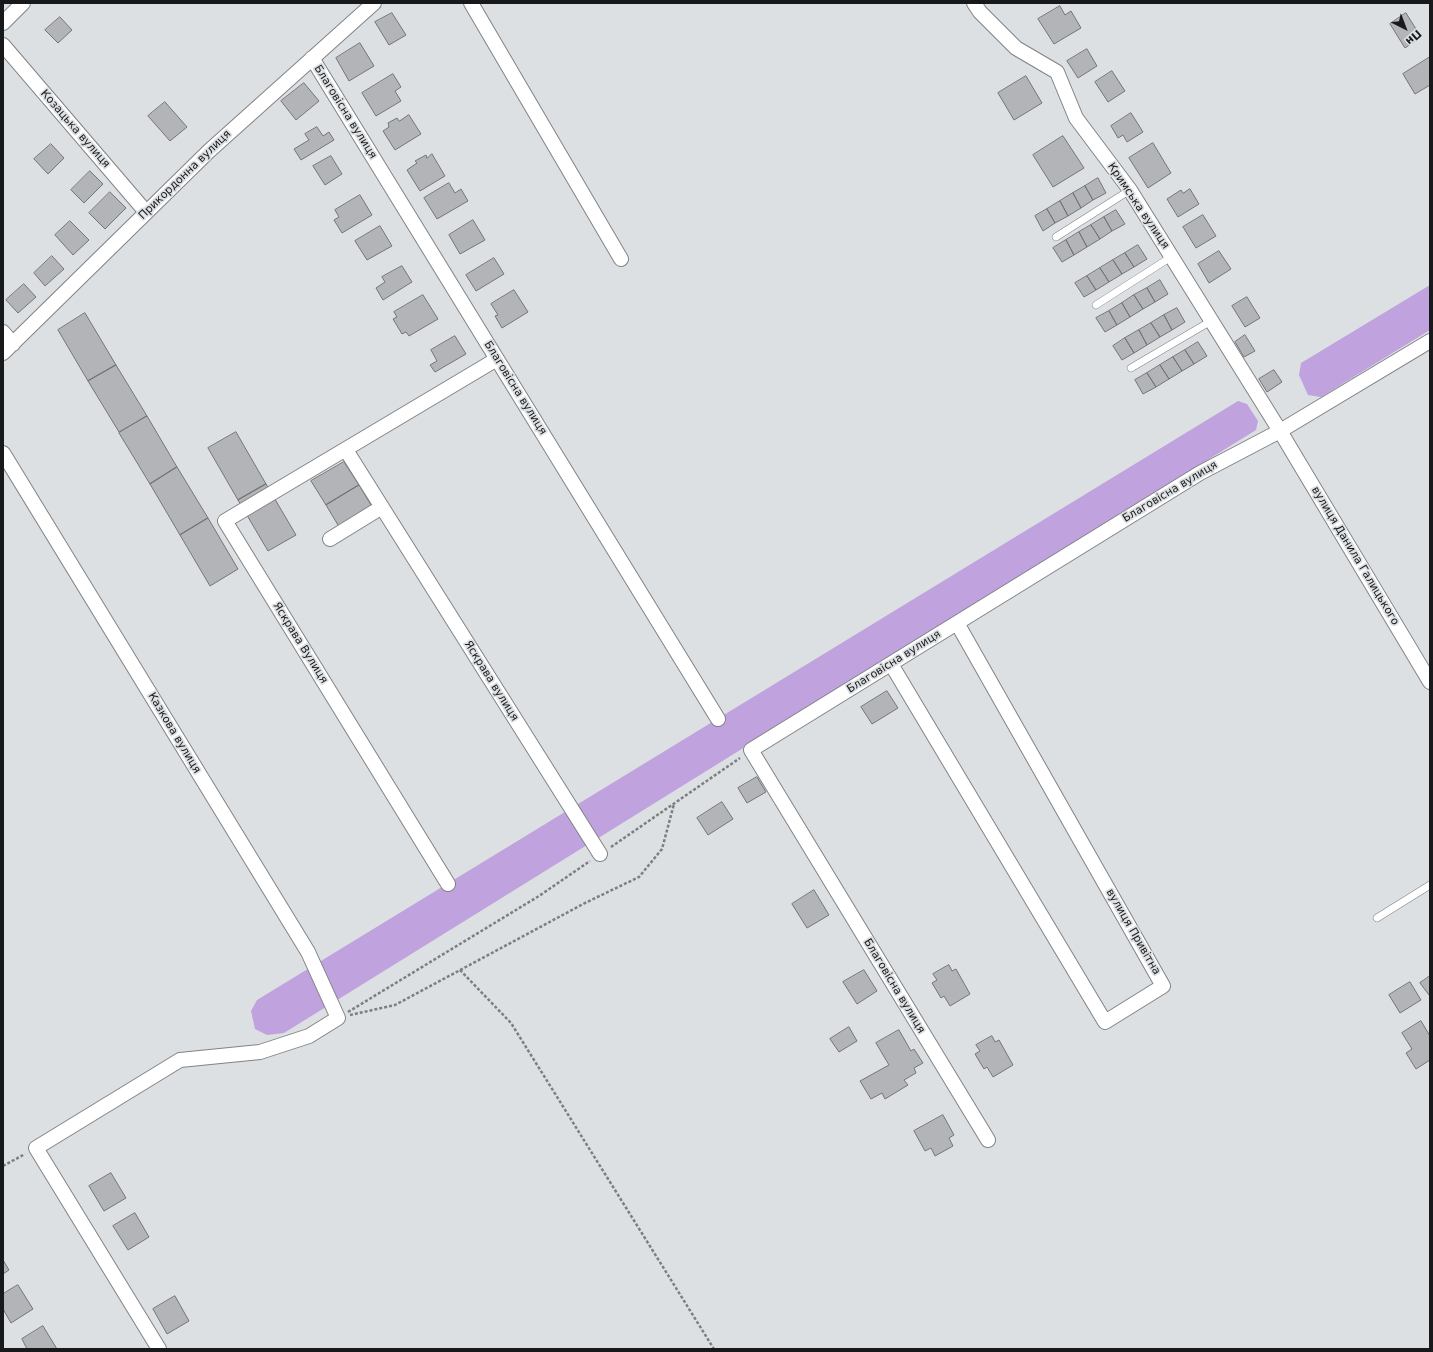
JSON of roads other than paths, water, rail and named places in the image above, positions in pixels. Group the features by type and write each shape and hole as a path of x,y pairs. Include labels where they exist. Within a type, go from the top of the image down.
{"street":[{"path":"3,23 23,3"},
{"name":"Прикордонна вулиця","path":"8,349 209,151 374,3"},
{"path":"471,3 621,259"},
{"name":"Кримська вулиця","path":"974,3 980,12 1016,48 1057,72 1076,118 1130,190 1280,431"},
{"name":"Козацька вулиця","path":"3,45 146,212"},
{"name":"Благовісна вулиця","path":"312,58 718,719"},
{"path":"3,332 8,349"},
{"name":"Благовісна вулиця","path":"988,1140 751,750 1200,473 1280,431 1430,341"},
{"path":"346,450 497,359"},
{"name":"вулиця Данила Галицького","path":"1280,431 1430,682"},
{"name":"Яскрава вулиця","path":"346,450 600,854"},
{"name":"Яскрава Вулиця","path":"346,450 225,521 448,884"},
{"name":"Казкова вулиця","path":"3,453 308,952 338,1018 309,1036 260,1052 180,1060 36,1148 159,1349"},
{"path":"330,539 382,507"},
{"name":"вулиця Привітна","path":"891,664 1105,1022 1163,986 957,623"}],"lane":[{"path":"1056,237 1130,190"},
{"path":"1096,304 1172,257"},
{"path":"1131,368 1211,321"},
{"path":"1376,918 1430,885"}]}
